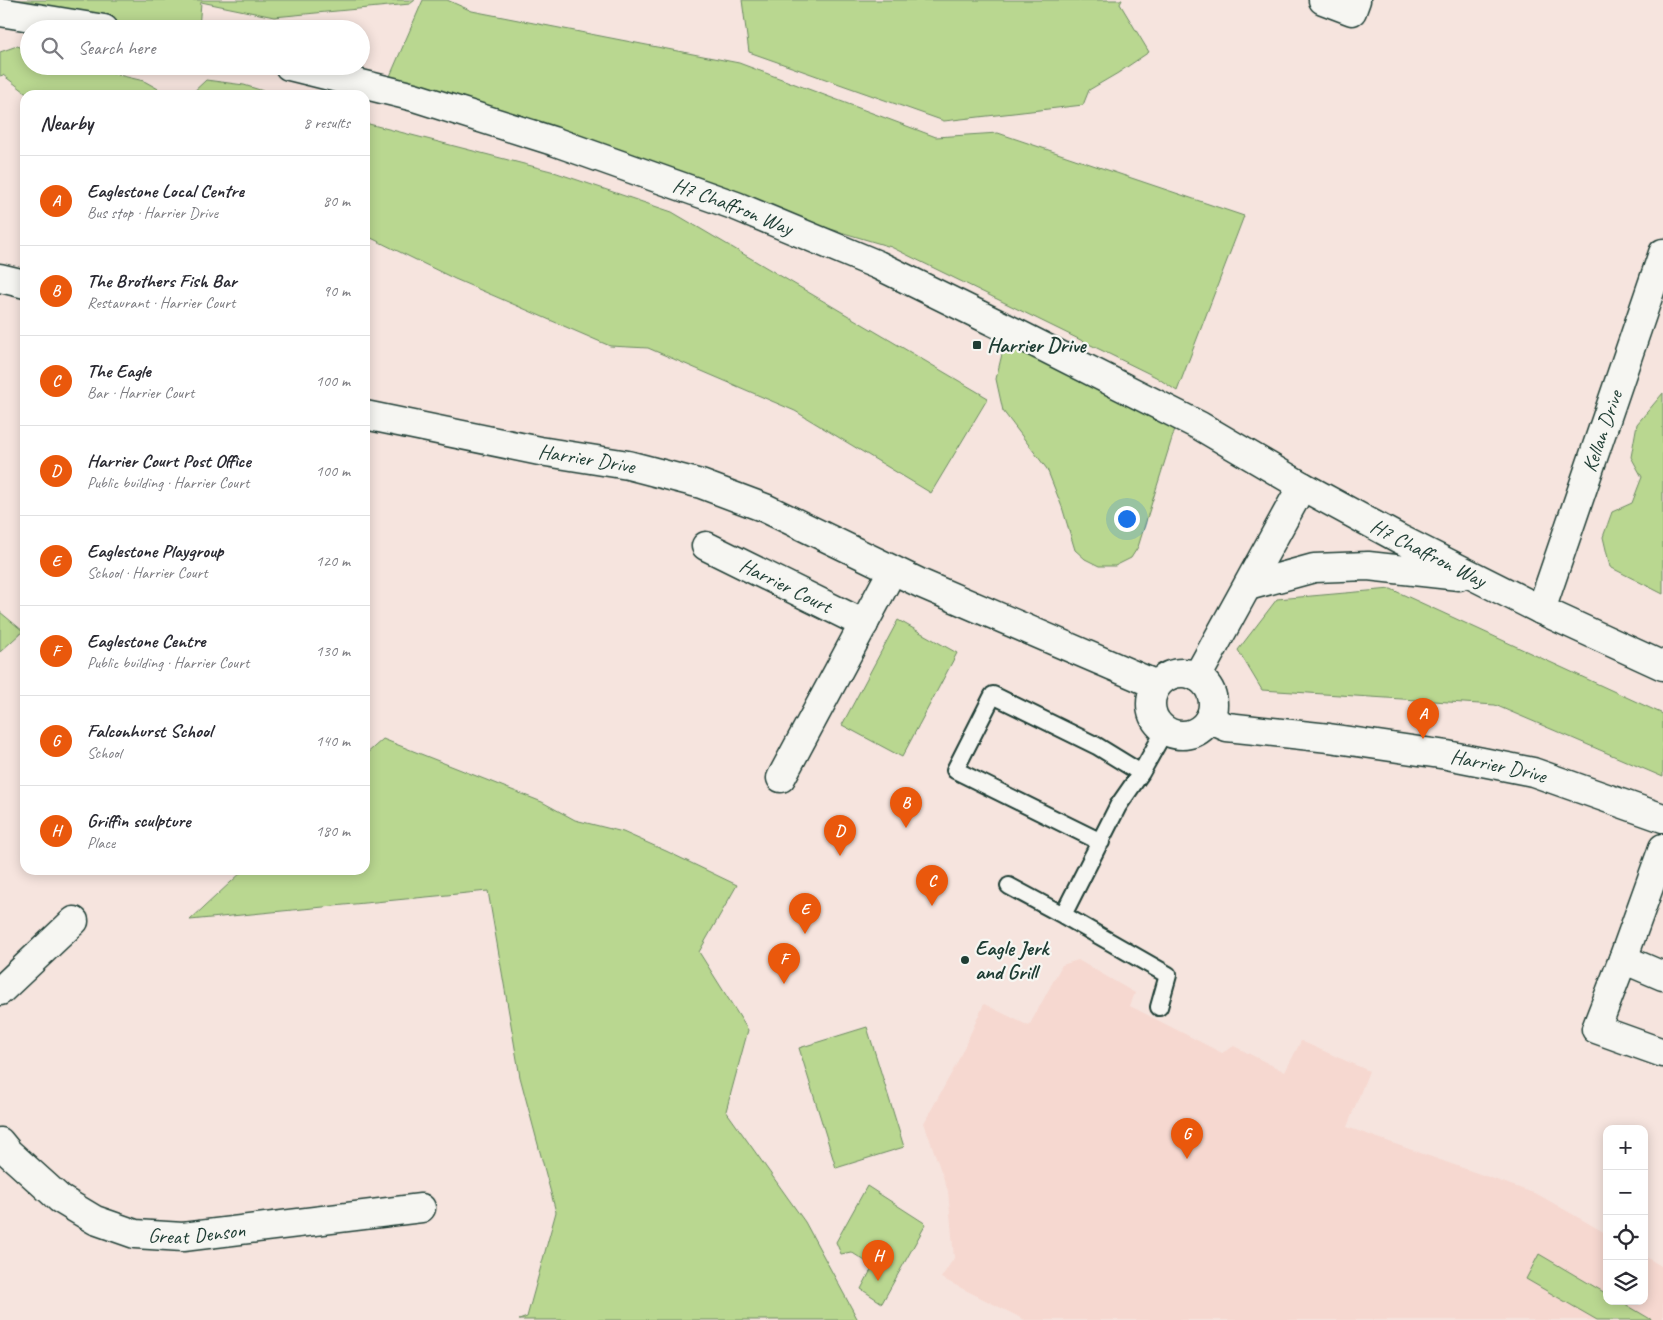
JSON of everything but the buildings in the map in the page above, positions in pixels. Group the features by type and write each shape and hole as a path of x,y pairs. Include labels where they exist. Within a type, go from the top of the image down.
{"street":[{"path":"1323,0 1352,10 1356,0"},
{"path":"0,12 49,20"},
{"name":"H7 Chaffron Way","path":"325,75 414,97 553,141 736,206 878,265 1200,426 1302,486 1398,538 1541,610 1663,666"},
{"name":"Kellan Drive","path":"1541,610 1663,253"},
{"path":"0,278 20,283"},
{"name":"Harrier Drive","path":"370,416 540,451 628,464 701,484 765,508 892,571 1157,684"},
{"path":"1197,676 1302,486"},
{"name":"Harrier Court","path":"706,546 864,624"},
{"path":"1248,586 1314,568 1368,566 1478,578"},
{"path":"781,778 892,571"},
{"path":"1184,673 1197,676 1209,688 1214,705 1210,720 1195,733 1180,736 1165,730 1154,718 1151,699 1157,684 1170,675 1184,673"},
{"name":"Harrier Drive","path":"1210,720 1227,727 1329,738 1427,752 1532,772 1663,818"},
{"path":"1663,848 1624,959 1596,1029 1663,1053"},
{"path":"0,991 74,921"},
{"path":"1624,959 1663,976"},
{"name":"Great Denson","path":"0,1142 60,1198 96,1220 135,1234 183,1237 421,1208"}],"lane":[{"path":"1101,842 955,770 993,695 1097,746 1142,773"},
{"path":"1063,915 1118,806 1142,773 1165,730"},
{"path":"1008,886 1168,975 1159,1006"}],"shaded area":[{"path":"1078,960 1135,993 1130,1006 1222,1053 1234,1046 1285,1072 1301,1041 1369,1071 1347,1127 1539,1195 1603,1232 1603,1305 1648,1305 1648,1258 1663,1267 1663,1320 1025,1320 941,1278 954,1258 948,1191 924,1123 956,1065 984,1004 1029,1026 1062,965"}],"green space":[{"path":"0,0 415,0 410,4 274,17 201,2 200,20 56,20 0,12"},
{"path":"423,0 447,0 472,11 739,63 936,137 998,133 1244,216 1177,391 1156,377 891,247 652,176 384,90"},
{"path":"742,0 1122,0 1120,4 1149,52 1089,90 1083,105 944,121 749,52"},
{"path":"17,46 20,47 20,75 118,75 144,81 160,90 22,90 3,75 0,76 0,52"},
{"path":"206,80 244,85 260,90 195,90"},
{"path":"370,124 551,171 672,212 988,398 931,493 795,411 648,348 610,346 455,279 370,237"},
{"path":"1008,329 1178,419 1138,547 1131,558 1115,566 1099,566 1085,559 1075,550 1062,507 1047,469 1003,411 996,379"},
{"path":"1663,393 1663,594 1610,567 1603,537 1612,512 1632,503 1642,477 1631,457 1637,424"},
{"path":"1391,589 1663,714 1663,777 1495,705 1262,690 1238,650 1277,599"},
{"path":"0,612 20,629 20,634 0,652"},
{"path":"898,620 957,653 902,757 842,725"},
{"path":"383,739 542,802 575,820 623,832 737,885 699,952 748,1030 726,1111 805,1222 858,1320 519,1320 527,1317 556,1212 520,1077 488,891 190,920 239,875 370,875 370,751"},
{"path":"867,1027 904,1147 836,1168 799,1048"},
{"path":"867,1186 926,1224 882,1303 861,1289 873,1266 851,1252 841,1254 836,1242"},
{"path":"1539,1254 1603,1292 1603,1305 1627,1305 1652,1320 1597,1320 1526,1279"}],"place":[{"name":"Harrier Drive","path":"977,345"},
{"name":"Eaglestone Local Centre","path":"1423,739"},
{"name":"The Brothers Fish Bar","path":"906,828"},
{"name":"Harrier Court Post Office","path":"840,856"},
{"name":"The Eagle","path":"932,906"},
{"name":"Eaglestone Playgroup","path":"805,934"},
{"name":"Eagle Jerk and Grill","path":"965,960"},
{"name":"Eaglestone Centre","path":"784,984"},
{"name":"Falconhurst School","path":"1187,1159"},
{"name":"Griffin sculpture","path":"878,1281"}]}
